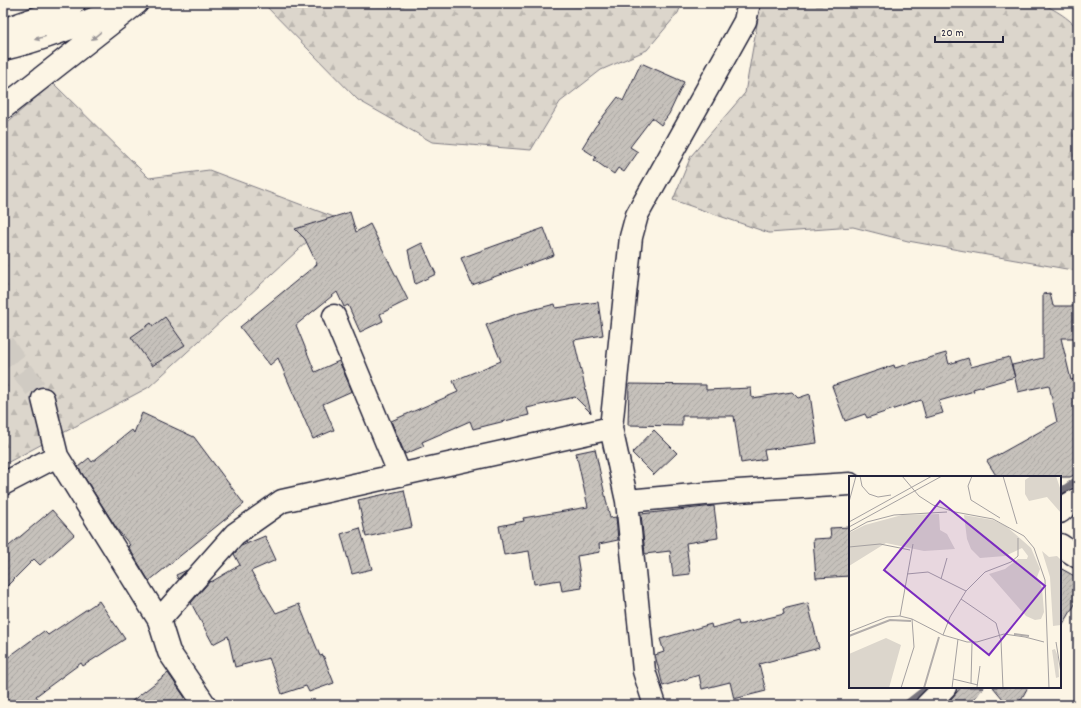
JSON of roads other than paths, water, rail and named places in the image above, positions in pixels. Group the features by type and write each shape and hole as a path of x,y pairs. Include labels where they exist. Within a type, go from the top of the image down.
{"main road":[{"path":"3,30 58,11 74,3"},
{"path":"3,49 82,24 128,3"},
{"path":"3,108 137,3"},
{"path":"655,705 644,671 627,500 611,428 631,237 637,215 745,21 750,3"},
{"path":"334,316 400,475"},
{"path":"43,399 57,456 159,620 169,652 205,705"},
{"path":"159,620 235,534 282,501 611,428"},
{"path":"3,484 57,456"},
{"path":"627,500 849,484"},
{"path":"1061,511 1078,499"},
{"path":"1061,546 1078,557"},
{"path":"927,705 944,688"}],"waterway":[{"path":"1061,491 1078,479"},
{"path":"905,705 927,688"}],"tunnel":[{"path":"3,344 43,399"}]}
